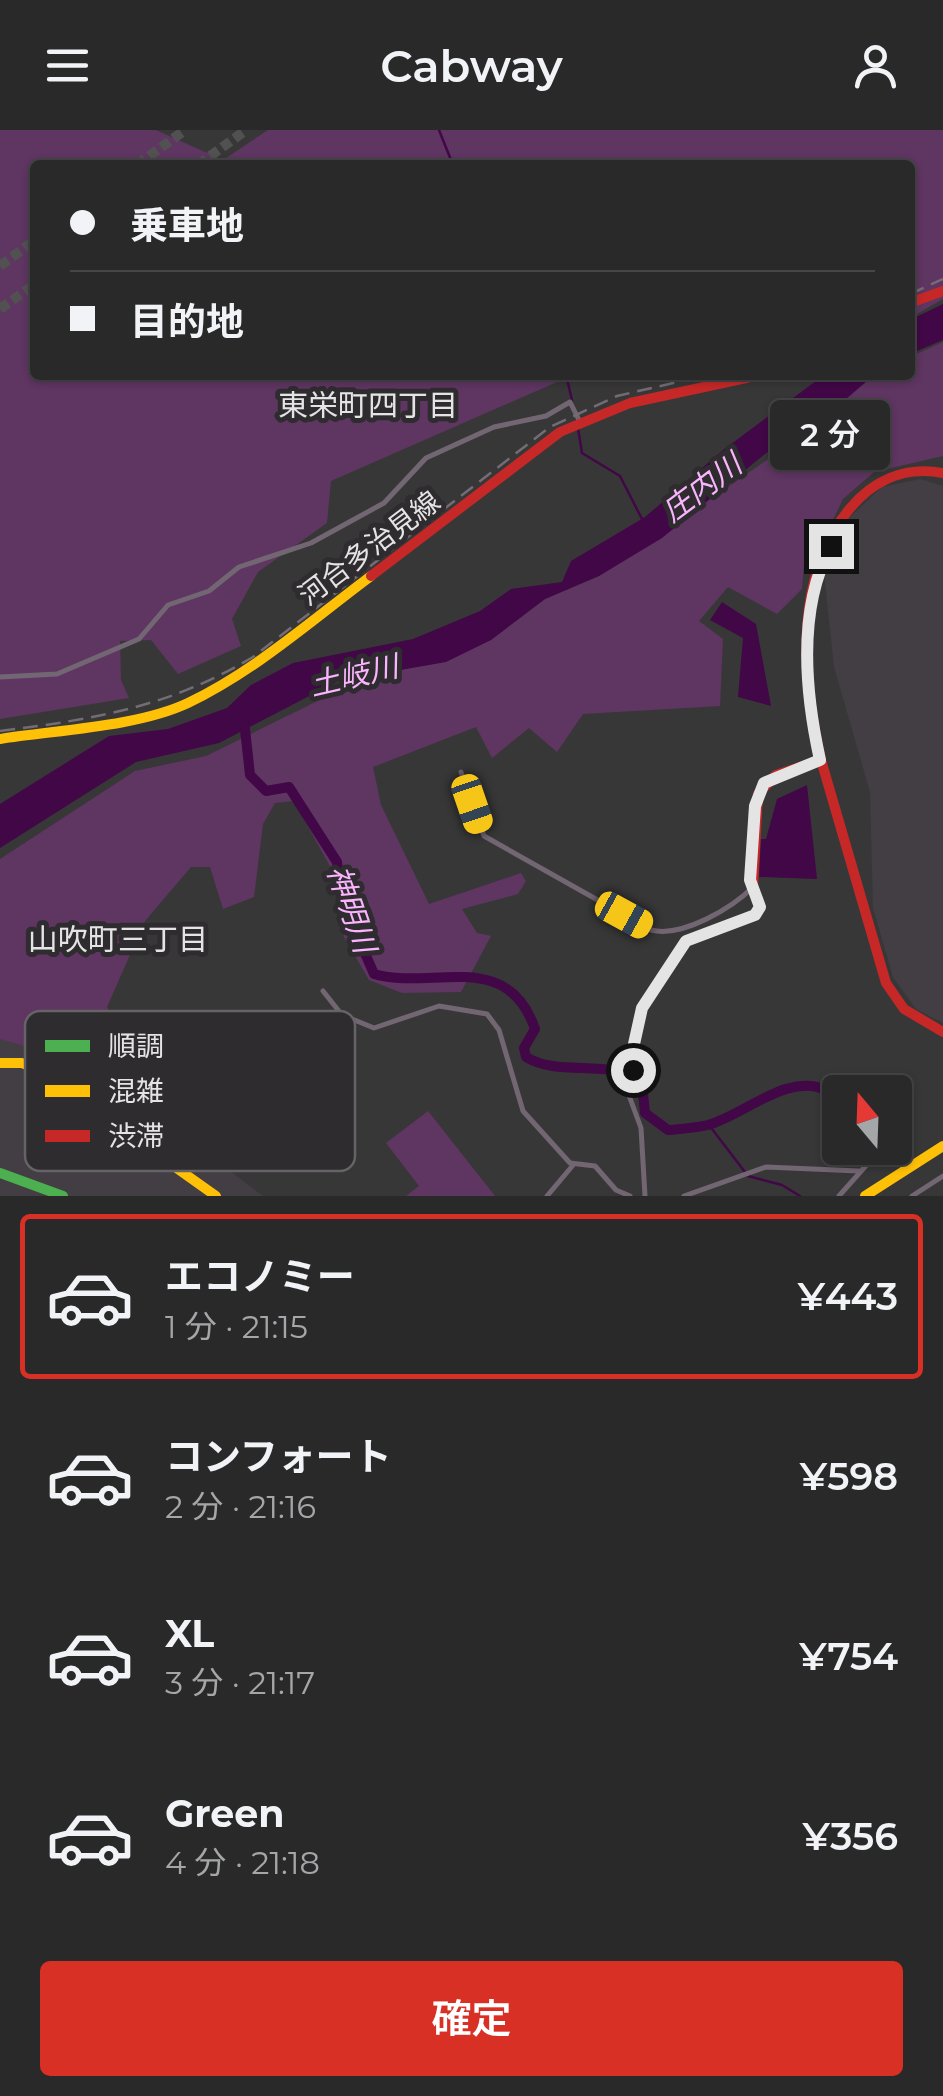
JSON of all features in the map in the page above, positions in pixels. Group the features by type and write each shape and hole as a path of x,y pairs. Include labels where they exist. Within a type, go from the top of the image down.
{"main road":[{"path":"915,301 943,290"},
{"name":"河合多治見線","path":"0,740 162,712 213,690 254,664 538,447 580,422 630,403 737,380"},
{"path":"943,473 903,470 876,481 860,495 824,559 809,608 810,696 820,760 886,983 904,1009 943,1032"},
{"path":"754,887 758,794 776,774 820,760"},
{"path":"0,1063 25,1064"},
{"path":"865,1196 943,1149"},
{"path":"876,1196 943,1149"},
{"path":"181,1171 216,1196"},
{"path":"0,1172 63,1196"}],"street":[{"path":"0,676 56,674 138,639 168,605 209,591 239,567 324,537 394,495 426,458 494,427 546,416 570,402 580,422"},
{"path":"461,772 484,836 651,930 670,930 726,909 754,887 760,898 755,915 686,941 642,1008 627,1090 641,1128 645,1196"},
{"path":"324,991 338,1011"},
{"path":"355,1021 374,1028 439,1006 458,1006 487,1014 499,1030 524,1110 574,1164 596,1166 616,1190 630,1196"},
{"path":"547,1196 574,1164"},
{"path":"839,1196 866,1165"},
{"path":"684,1196 766,1166 859,1171"},
{"path":"912,1196 943,1176"}],"shaded area":[{"path":"0,130 156,130 223,160 30,160 30,380 562,380 331,481 327,523 258,572 232,619 241,646 178,674 151,640 120,641 121,680 129,698 0,719"},
{"path":"268,130 943,130 943,299 915,315 915,160 223,160"},
{"path":"943,342 943,456 874,472 843,499 825,536 804,564 802,589 777,614 728,587 699,621 723,639 720,706 583,714 557,752 529,728 492,758 476,727 373,767 381,805 429,904 521,873 526,881 518,894 462,909 477,933 491,936 461,992 402,993 369,980 344,937 332,870 294,801 275,803 263,824 254,897 223,909 210,867 191,867 145,921 107,1007 109,1011 25,1011 25,1046 0,1039 0,859 135,771 206,756 336,692 491,640 545,599 599,576 809,431 868,380 915,380 915,355"},
{"path":"920,479 943,486 943,1023 916,1009 893,977 873,908 870,792 834,667 822,554 832,534 882,487"},
{"path":"0,1035 25,1042 25,1171 230,1171 263,1196 0,1196"},
{"path":"428,1111 495,1196 406,1196 419,1186 386,1143"}],"water":[{"path":"943,304 943,340 915,352 915,318"},
{"path":"817,380 868,380 834,409 765,454 662,538 599,576 545,599 491,640 446,662 338,681 219,743 136,762 0,848 0,804 109,736 168,729 227,708 251,685 293,663 413,639 480,611 511,589 562,582 571,561 645,517 723,450"},
{"path":"722,602 756,624 771,706 738,697 743,638 710,620"},
{"path":"807,785 817,879 759,877 761,839 766,839 777,799"}],"waterway":[{"path":"439,130 451,160"},
{"path":"567,380 572,400"},
{"path":"578,428 582,453 620,476 643,521"},
{"name":"神明川","path":"244,720 250,775 266,791 289,787 337,862 344,905 374,974 396,978 465,977 506,988 522,1004 535,1029 524,1048 526,1057 554,1066 630,1075 642,1083 645,1113 668,1130 708,1125 797,1086 822,1089"},
{"path":"709,1125 748,1176 782,1185 800,1196"}],"tunnel":[{"path":"144,160 185,130"},
{"path":"205,160 246,130"},
{"path":"0,266 30,244"},
{"path":"0,309 30,288"}],"railway":[{"path":"915,292 943,279"},
{"path":"0,731 131,708 222,674 253,657 550,427 617,396 686,380"}],"traffic: fast":[{"path":"0,1173 63,1196"}],"traffic: slow":[{"path":"0,739 121,723 188,703 260,660 371,576"},
{"path":"0,1063 25,1064"},
{"path":"865,1196 943,1146"},
{"path":"181,1171 216,1196"}],"traffic: jam":[{"path":"915,301 943,291"},
{"path":"371,576 560,432 630,403 737,380"},
{"path":"753,887 758,794 776,775 821,760 806,646 814,581 823,555 850,509 868,491 890,478 915,472 943,473"},
{"path":"821,760 886,983 904,1009 943,1032"}],"district":[{"name":"東栄町四丁目","path":"368,406"},
{"name":"山吹町三丁目","path":"118,940"}],"route":[{"path":"633,1070 632,1053 642,1008 686,941 755,915 760,907 760,898 750,880 755,806 764,783 776,774 820,760 810,696 809,608 831,546"}],"water label":[{"name":"庄内川","path":"702,488"},
{"name":"土岐川","path":"354,676"}]}
